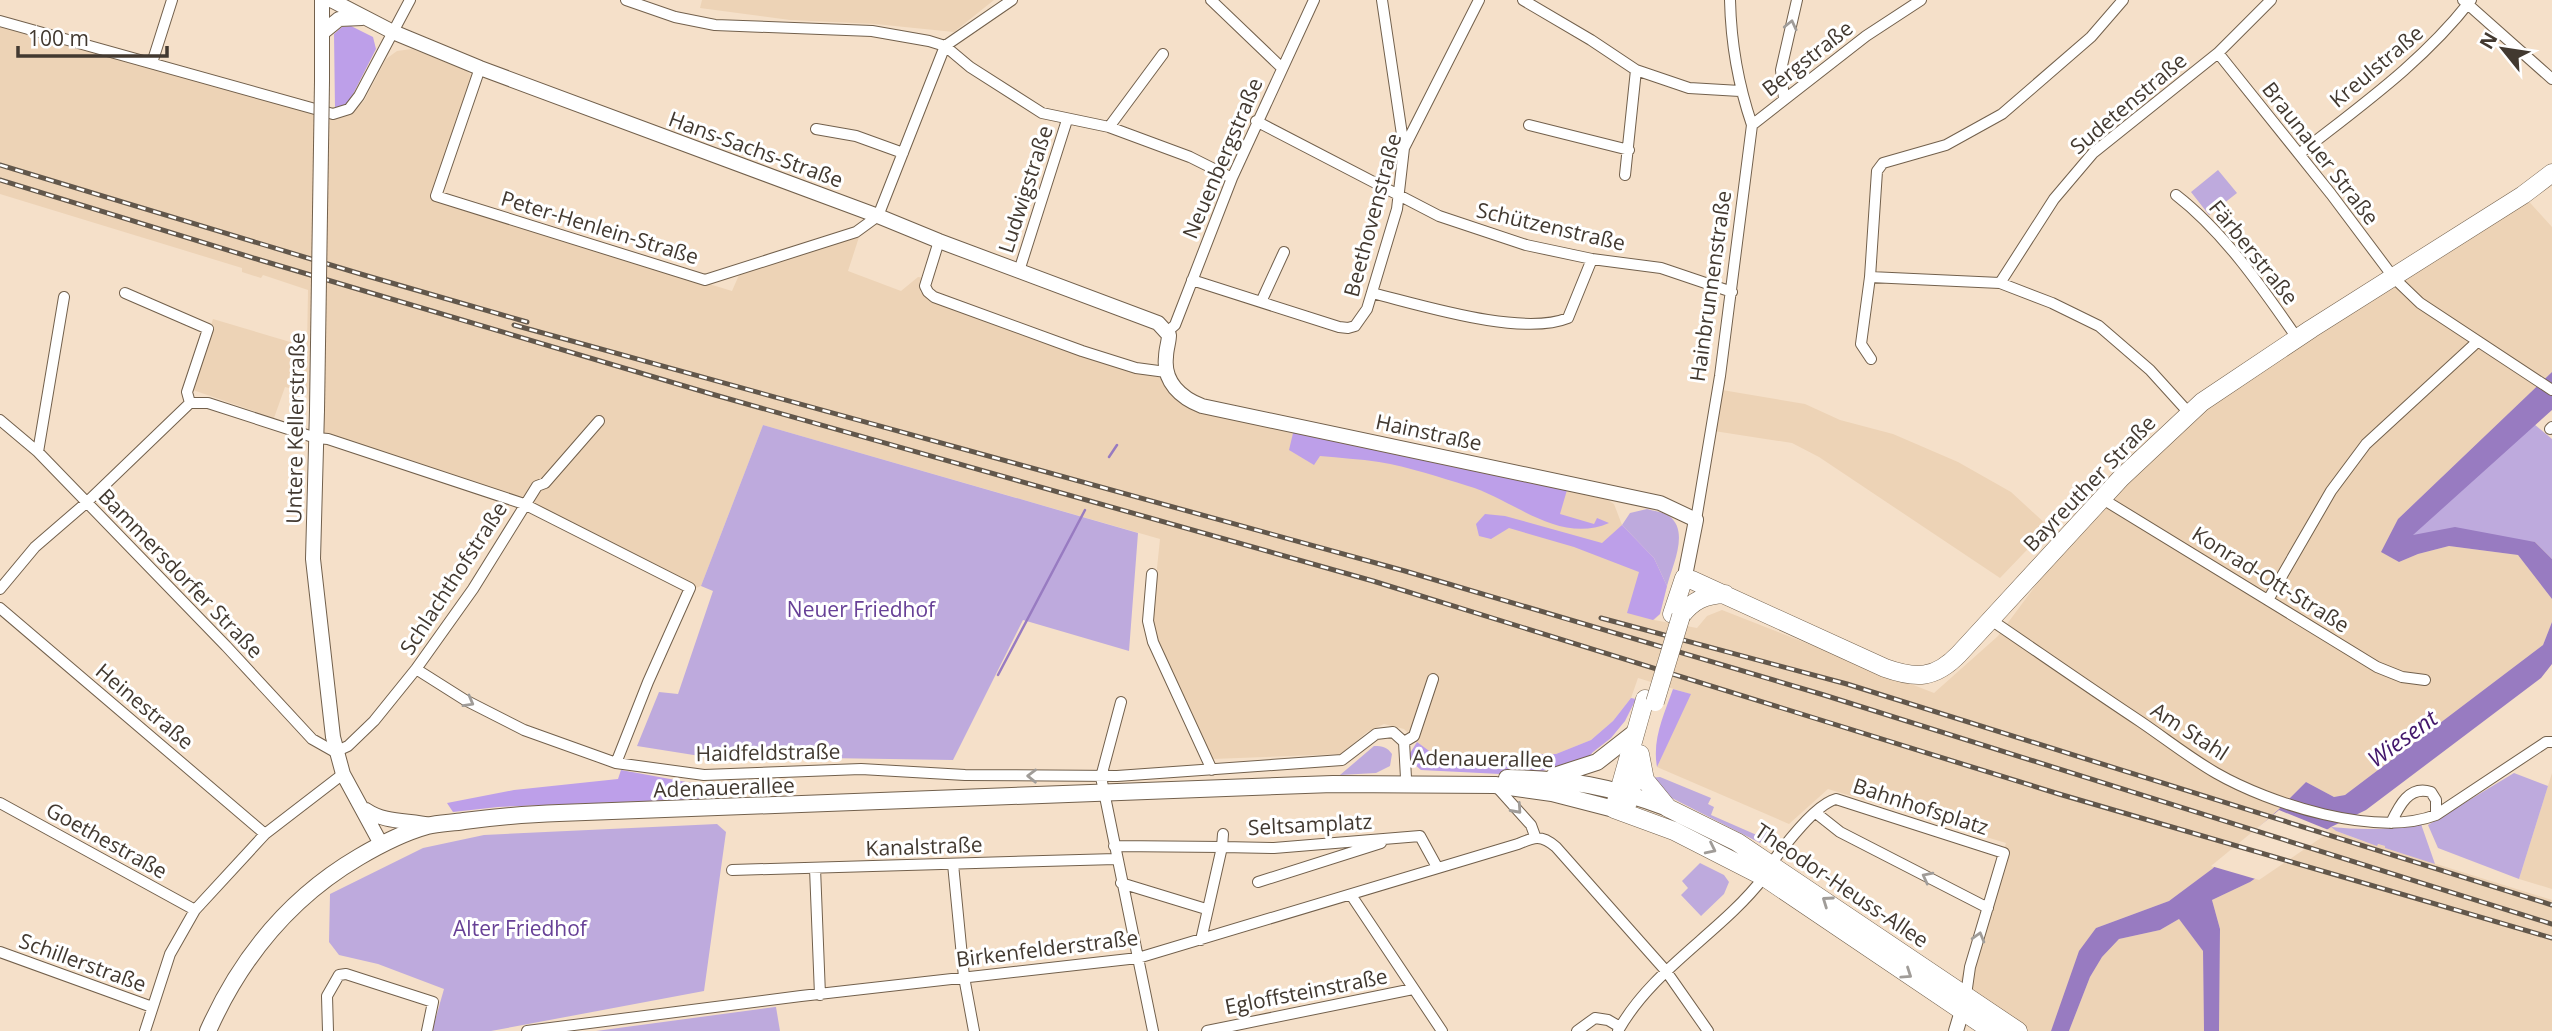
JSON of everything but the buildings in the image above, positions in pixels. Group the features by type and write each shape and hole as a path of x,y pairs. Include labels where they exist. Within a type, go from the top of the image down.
{"main road":[{"name":"Bayreuther Straße","path":"1684,578 1701,582 1885,668 1912,676 1927,675 1948,665 2101,498 2189,413 2297,338 2523,195 2552,173"},
{"path":"1625,792 1640,754 1650,700 1676,615 1684,578"},
{"path":"1676,615 1696,600 1725,594"},
{"path":"1620,811 1634,733 1650,700"},
{"path":"1545,778 1597,762 1634,733"},
{"path":"1640,754 1643,774 1651,790 1668,808"},
{"name":"Adenauerallee","path":"1334,784 1365,777 1545,778 1587,783 1625,792"},
{"name":"Adenauerallee","path":"208,1031 238,973 280,918 321,882 381,844 430,825 513,815 1334,784 1495,785 1552,793 1620,811"},
{"name":"Theodor-Heuss-Allee","path":"1625,792 1668,808 1737,842 1767,870 1964,1003 2018,1031"},
{"name":"Theodor-Heuss-Allee","path":"1620,811 1767,870"},
{"name":"Theodor-Heuss-Allee","path":"1964,1003 1992,1031"}],"street":[{"path":"152,63 172,0"},
{"name":"Untere Kellerstraße","path":"322,0 313,559 335,752 343,774 381,844"},
{"name":"Hans-Sachs-Straße","path":"331,0 393,33 480,68 878,216 1149,320 1168,331"},
{"path":"0,21 332,114 349,109 410,0"},
{"name":"Ludwigstraße","path":"626,0 675,17 715,25 872,31 945,46 970,67 1042,113 1109,127 1190,157 1232,178"},
{"path":"878,216 945,46 1012,0"},
{"path":"1211,0 1282,68"},
{"name":"Neuenbergstraße","path":"1168,331 1175,325 1256,121 1314,0"},
{"path":"1382,0 1404,148"},
{"name":"Beethovenstraße","path":"1261,302 1339,327 1355,326 1363,318 1399,195 1404,148 1479,0"},
{"path":"1523,0 1636,70 1689,88 1740,91"},
{"name":"Hainbrunnenstraße","path":"1684,578 1719,386 1752,125 1740,91 1731,35 1730,0"},
{"path":"1784,99 1781,70 1797,0"},
{"name":"Bergstraße","path":"1752,125 1866,36 1921,0"},
{"path":"1871,359 1861,344 1870,277 1877,171 1883,163 1946,145 2002,114 2091,37 2123,0"},
{"name":"Sudetenstraße","path":"2000,283 2054,199 2093,153 2218,53 2271,0"},
{"path":"2468,1 2552,79"},
{"name":"Kreulstraße","path":"2299,155 2406,70 2439,38 2468,1"},
{"path":"323,35 339,19 365,18"},
{"name":"Braunauer Straße","path":"2218,53 2394,278 2420,303 2552,390"},
{"path":"1109,127 1163,54"},
{"name":"Peter-Henlein-Straße","path":"480,68 436,196 705,280 856,232 878,216"},
{"path":"1625,175 1636,70"},
{"name":"Ludwigstraße","path":"1019,271 1067,120"},
{"name":"Schützenstraße","path":"1256,121 1438,216 1467,227 1592,259 1661,268 1732,292"},
{"path":"1529,125 1629,150"},
{"path":"816,129 856,136 903,153"},
{"name":"Färberstraße","path":"2176,195 2205,220 2263,289 2297,338"},
{"path":"939,241 925,286 934,297 1066,346 1136,368 1166,372 1170,337 1168,331"},
{"path":"1192,280 1261,302 1284,252"},
{"path":"1372,293 1475,317 1517,323 1556,324 1568,318 1592,259"},
{"path":"1870,277 2000,283 2052,303 2099,326 2150,370 2189,413"},
{"path":"125,293 208,328 187,392 190,403"},
{"path":"38,452 64,297"},
{"path":"2268,600 2331,491 2366,444 2477,342"},
{"name":"Hainstraße","path":"1166,372 1172,385 1183,396 1202,406 1660,503 1696,520"},
{"path":"0,589 36,547 190,403 208,403 316,438 328,439 524,505 690,588 616,762"},
{"name":"Bammersdorfer Straße","path":"0,420 38,452 312,739 335,752"},
{"name":"Schlachthofstraße","path":"335,752 348,746 374,721 416,669 472,589 537,486 545,483 599,422"},
{"name":"Konrad-Ott-Straße","path":"2101,498 2377,667 2402,677 2425,680"},
{"path":"1152,574 1148,621 1153,642 1212,770"},
{"name":"Heinestraße","path":"0,608 265,834"},
{"name":"Am Stahl","path":"1991,620 2216,773 2285,803 2354,820 2390,823 2423,820 2436,815 2546,742 2552,742"},
{"name":"Haidfeldstraße","path":"416,669 465,700 524,730 616,762 704,775 861,769 965,775 1101,777 1342,760 1376,734 1393,732 1404,741"},
{"path":"1406,778 1404,741 1414,736 1433,678"},
{"path":"1121,702 1101,777 1153,1031"},
{"path":"145,1031 170,954 195,910 265,834 343,774"},
{"path":"1495,785 1531,825 1535,836 1544,837 1556,847 1666,971 1708,1031"},
{"path":"2390,823 2410,794 2421,789 2431,792 2436,800 2436,815"},
{"name":"Bahnhofsplatz","path":"1619,1029 1636,1004 1666,971 1741,903 1788,839 1829,801 1836,799 2004,853 1970,967 1964,1003"},
{"name":"Goethestraße","path":"0,803 195,910"},
{"path":"362,808 378,818 430,825"},
{"path":"1816,813 1840,832 1988,908"},
{"name":"Seltsamplatz","path":"1200,940 1223,834"},
{"name":"Seltsamplatz","path":"1114,846 1274,848 1420,836 1437,867"},
{"name":"Birkenfelderstraße","path":"527,1031 1138,958 1518,844 1535,836"},
{"name":"Seltsamplatz","path":"1258,882 1400,837"},
{"name":"Kanalstraße","path":"732,870 1116,859"},
{"path":"953,864 964,978 974,1031"},
{"path":"815,868 820,995"},
{"path":"1121,883 1206,909"},
{"path":"1351,895 1442,1031"},
{"name":"Schillerstraße","path":"0,952 152,1007"},
{"path":"327,1031 327,996 339,975 346,974 433,1002 427,1031"},
{"name":"Egloffsteinstraße","path":"1207,1031 1413,989"},
{"path":"1956,1031 1964,1003"},
{"path":"1577,1031 1595,1018 1608,1020 1619,1029"}],"shaded area":[{"path":"702,0 994,0 954,32 875,24 790,20 700,8"},
{"path":"351,26 373,37 376,49 348,104 335,108 334,34 342,27"},
{"path":"0,27 308,112 351,113 364,101 386,59 397,51 412,49 466,70 473,82 431,199 732,291 739,275 860,234 848,271 901,291 918,277 925,278 920,292 934,300 1166,377 1186,404 1603,497 1614,504 1622,525 1667,586 1660,614 1654,620 1697,628 1707,616 1722,610 1934,693 1998,636 2101,498 2192,407 2523,195 2552,227 2552,372 2398,519 2382,552 2399,562 2449,546 2518,555 2552,599 2552,622 2543,645 2345,795 2334,797 2306,782 2212,869 2169,901 2096,928 2051,1031 2008,1031 1955,996 2006,843 1828,789 1789,824 1657,767 1690,694 1638,678 1631,698 1613,721 1591,740 1556,754 1436,756 1423,748 1404,729 1384,724 1367,732 1341,754 1212,759 1151,626 1160,539 763,425 701,586 688,591 522,509 316,436 307,393 285,387 274,418 190,389 213,319 307,347 308,290 263,275 261,278 242,272 242,268 0,194"},
{"path":"2552,372 2552,410 2413,535 2455,527 2535,542 2552,559 2552,599 2518,555 2449,546 2399,562 2381,552 2398,519"},
{"path":"1722,390 1805,404 1840,420 1893,434 1958,462 2011,492 2049,527 2000,578 1819,457 1792,443 1714,431"},
{"path":"1294,429 1567,490 1560,514 1594,524 1597,518 1609,523 1590,528 1554,524 1485,492 1390,464 1320,456 1314,465 1289,450"},
{"path":"1485,514 1505,516 1602,543 1622,525 1654,558 1667,586 1660,614 1653,620 1627,613 1639,572 1574,547 1509,528 1491,539 1479,536 1476,524"},
{"path":"2552,622 2552,664 2541,678 2366,810 2331,827 2250,882 2212,900 2220,929 2219,1031 2204,1031 2203,951 2179,919 2160,930 2119,939 2102,957 2090,977 2069,1031 2051,1031 2079,951 2096,928 2169,901 2212,869 2306,782 2334,797 2345,795 2543,645"},
{"path":"1673,689 1691,694 1657,767 1657,737"},
{"path":"1631,698 1636,699 1625,721 1611,738 1585,761 1542,771 1500,774 1421,770 1407,758 1417,742 1436,756 1556,754 1591,740 1613,721"},
{"path":"621,770 692,783 699,799 498,807 453,812 447,803 514,790 618,779"},
{"path":"2552,773 2552,889 2519,879"},
{"path":"2331,827 2363,841 2552,900 2552,1031 2219,1031 2220,929 2212,900 2250,882"},
{"path":"2179,919 2203,951 2204,1031 2069,1031 2090,977 2102,957 2119,939 2160,930"}],"green space":[{"path":"2218,170 2237,193 2209,215 2191,192"},
{"path":"2534,424 2552,439 2552,559 2535,542 2411,536"},
{"name":"Neuer Friedhof","path":"763,425 1138,533 1129,651 1023,620 953,760 700,756 637,746 659,692 678,694 713,591 701,586"},
{"path":"1647,509 1669,516 1678,530 1678,549 1667,586 1654,558 1622,525 1630,513"},
{"path":"1374,746 1385,747 1392,754 1390,766 1376,773 1340,775"},
{"path":"2514,773 2548,786 2519,879 2438,848 2428,825"},
{"path":"1660,777 1711,798 1708,804 1714,807 1711,815 1759,836 1763,828 1770,832 1760,843 1662,793 1649,778"},
{"name":"Alter Friedhof","path":"717,824 726,832 704,991 491,1031 432,1031 444,989 378,964 339,955 329,942 330,894 423,848 484,835"},
{"path":"2421,824 2435,864 2385,846 2377,846 2331,827 2376,829"},
{"path":"1700,863 1724,875 1729,882 1724,894 1701,916 1681,895 1688,888 1682,881"},
{"path":"775,1007 780,1031 596,1031"}],"pier":[{"path":"2279,810 2331,831 2259,880 2211,866"}],"waterway":[{"path":"1109,457 1117,445"},
{"path":"998,675 1085,510"}],"railway":[{"path":"0,165 527,322"},
{"path":"0,180 708,393 1373,581 2059,794 2552,938"},
{"path":"514,325 1405,571 1824,695 2552,924"},
{"path":"1601,618 1847,684 2552,905"}],"water label":[{"name":"Wiesent","path":"2402,738"}]}
